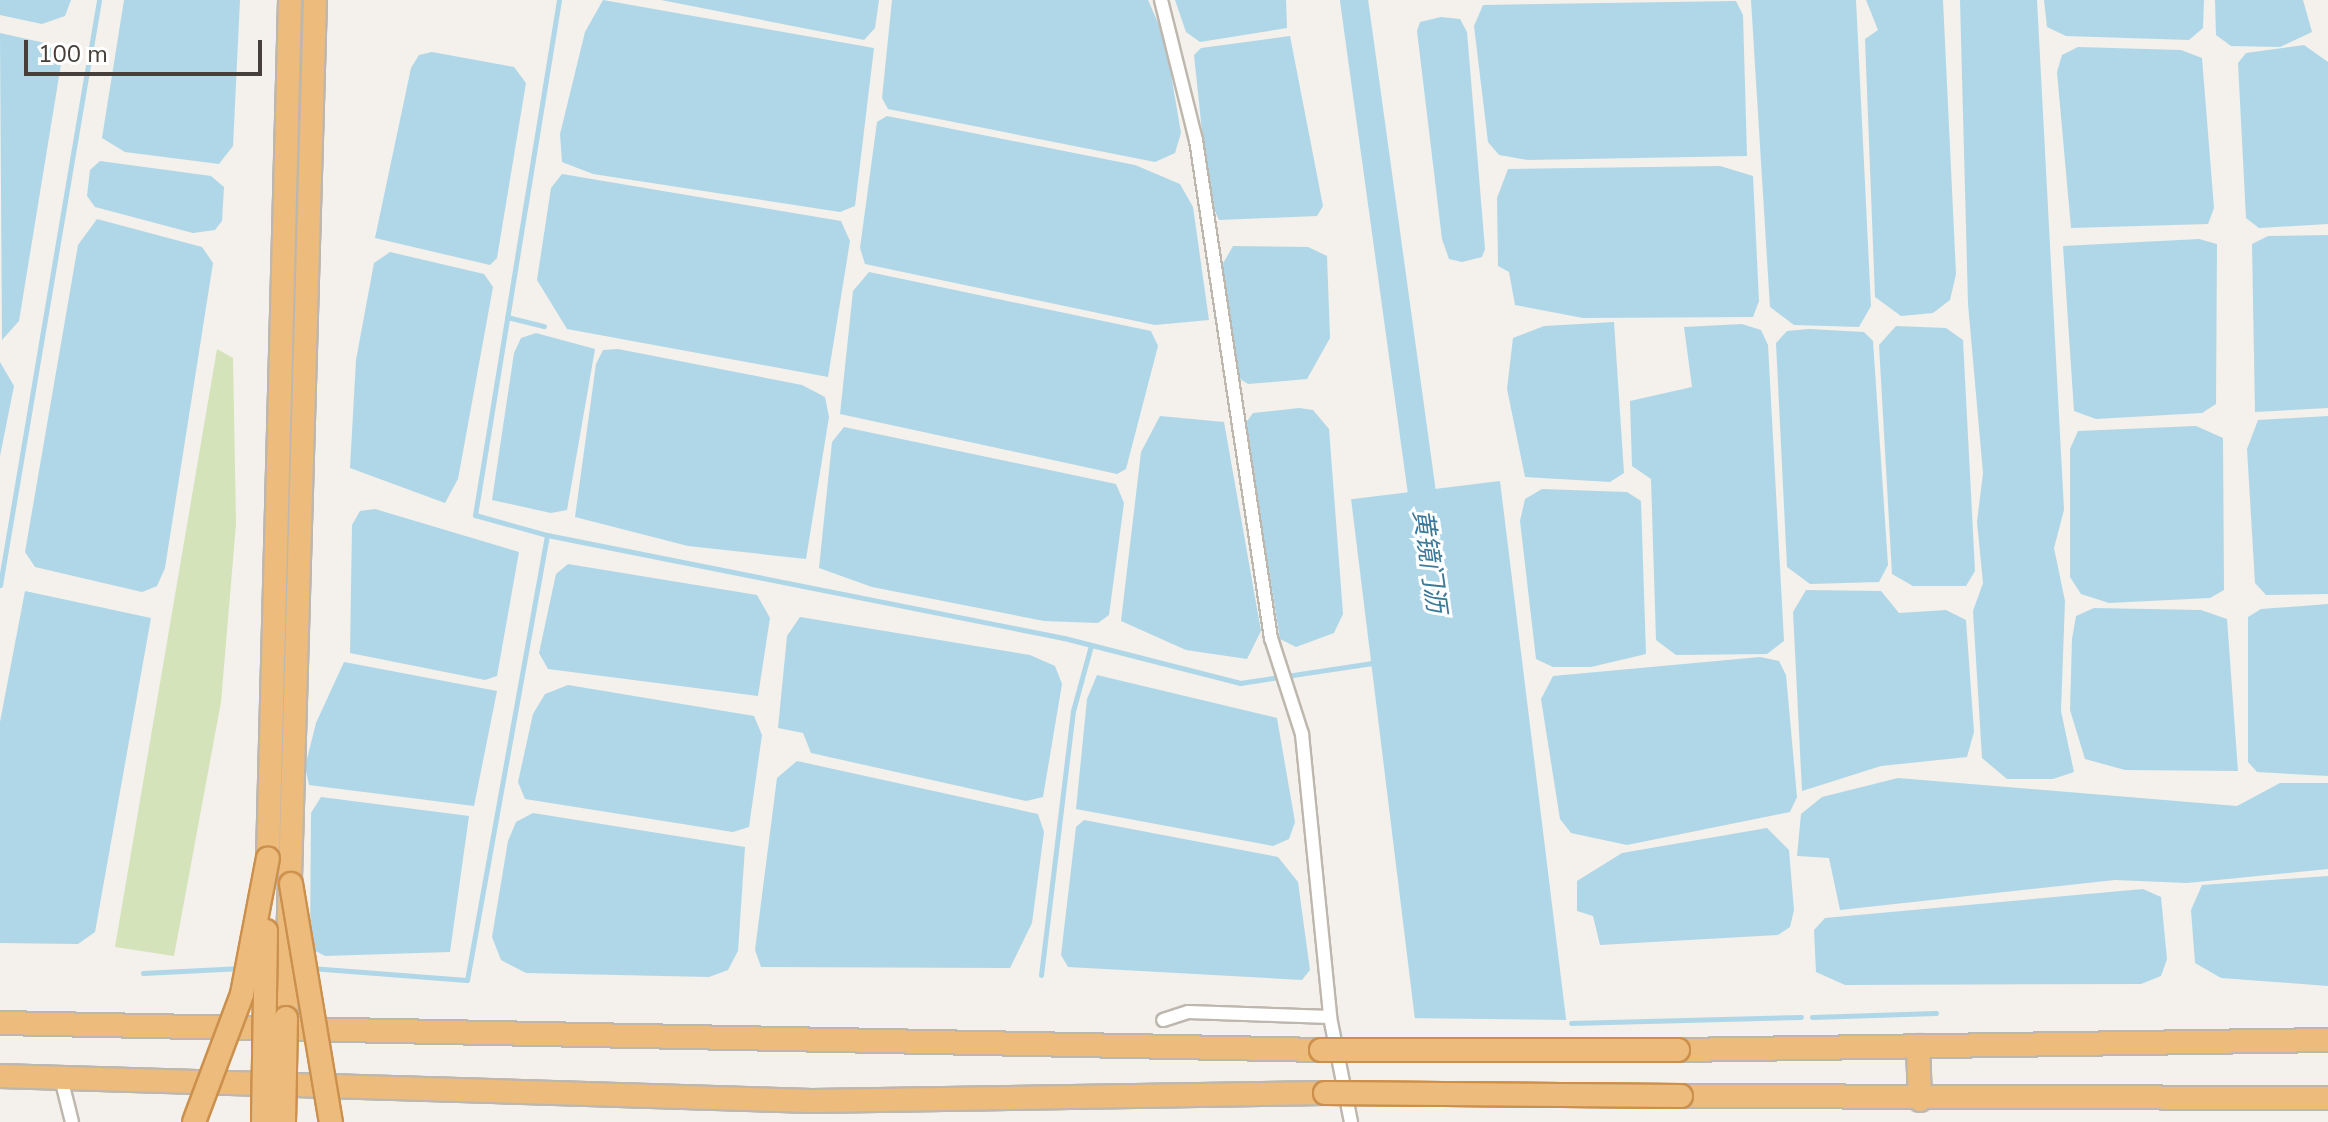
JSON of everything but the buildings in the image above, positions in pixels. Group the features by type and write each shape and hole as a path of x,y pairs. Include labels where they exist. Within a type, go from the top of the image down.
{"highway":[{"path":"263,1122 290,0"},
{"path":"284,1122 315,0"},
{"path":"194,1122 238,1009 268,858"},
{"path":"291,884 331,1122"},
{"path":"0,1023 1321,1050 1678,1050 2328,1040"},
{"path":"1918,1046 1920,1100"},
{"path":"0,1076 812,1101 1325,1093 1920,1100 2328,1098"}],"street":[{"path":"1161,0 1196,140 1271,638 1302,734 1330,1017 1351,1122"},
{"path":"1163,1020 1188,1012 1330,1017"},
{"path":"61,1078 72,1122"}],"green space":[{"path":"217,349 233,358 236,524 221,702 174,956 115,947"}],"water":[{"path":"0,0 71,0 65,16 42,24 0,15"},
{"path":"124,0 240,0 233,146 219,164 125,152 102,138"},
{"path":"603,0 874,48 855,206 840,212 593,174 562,162 560,134 585,32"},
{"path":"661,0 879,0 875,28 864,40"},
{"path":"892,0 1148,0 1165,39 1181,133 1175,153 1155,162 888,109 882,98"},
{"path":"1175,0 1286,0 1287,28 1200,42 1186,32"},
{"path":"1751,0 1856,0 1871,306 1859,327 1794,325 1770,307"},
{"path":"1866,0 1943,0 1956,274 1950,300 1933,313 1901,316 1875,297 1865,39 1878,30"},
{"path":"1960,0 2037,0 2064,510 2054,548 2065,601 2061,711 2074,772 2053,779 2007,779 1982,758 1973,611 1983,583 1977,522 1983,473 1968,304"},
{"path":"2044,0 2204,0 2203,28 2189,40 2066,36 2047,27"},
{"path":"2215,0 2303,0 2312,32 2280,47 2231,46 2216,35"},
{"path":"1736,1 1743,15 1747,156 1528,160 1499,155 1488,142 1474,26 1483,5"},
{"path":"1441,17 1460,19 1467,32 1485,249 1482,257 1462,262 1449,259 1442,239 1417,31 1420,22"},
{"path":"0,33 45,43 62,58 19,321 2,340"},
{"path":"1290,36 1323,206 1317,216 1219,220 1209,198 1194,55 1201,48"},
{"path":"2304,45 2328,62 2328,224 2259,228 2246,218 2238,63 2246,53"},
{"path":"2078,47 2181,50 2202,58 2214,208 2208,224 2071,228 2057,72 2062,55"},
{"path":"432,52 514,67 526,83 497,258 490,265 375,238 411,68 419,55"},
{"path":"887,116 1135,165 1180,184 1193,207 1209,320 1155,325 865,264 860,248 877,122"},
{"path":"100,161 211,176 224,187 222,221 215,230 193,233 95,207 87,196 90,170"},
{"path":"1720,166 1753,176 1759,301 1753,317 1583,318 1515,305 1509,272 1498,266 1497,198 1508,169"},
{"path":"562,174 841,221 850,241 828,377 567,329 537,280 551,188"},
{"path":"97,219 202,247 213,263 165,568 157,586 142,592 35,567 25,552 78,245"},
{"path":"2328,235 2328,408 2255,412 2252,244 2268,236"},
{"path":"2199,239 2217,244 2216,404 2202,413 2096,419 2074,411 2063,246"},
{"path":"1233,246 1308,247 1327,256 1330,338 1307,379 1248,384 1237,377 1221,267"},
{"path":"390,252 484,274 493,287 458,479 445,503 350,468 356,360 374,263"},
{"path":"869,272 1151,331 1158,346 1126,469 1117,474 840,414 853,291"},
{"path":"1614,322 1624,473 1610,482 1525,477 1507,389 1513,338 1544,326"},
{"path":"1742,324 1761,330 1768,345 1784,641 1767,654 1676,655 1656,640 1651,479 1632,466 1630,401 1692,387 1684,327"},
{"path":"1896,326 1946,328 1963,340 1975,571 1966,586 1913,586 1892,574 1879,345"},
{"path":"1787,331 1864,332 1873,341 1888,565 1879,582 1810,584 1787,567 1776,343"},
{"path":"536,333 595,349 567,510 551,513 492,500 514,353 521,338"},
{"path":"618,349 802,385 825,397 829,417 806,559 688,546 575,517 596,364 603,350"},
{"path":"0,362 14,386 0,456"},
{"path":"1299,408 1313,410 1329,429 1343,614 1334,633 1296,647 1280,639 1245,424 1253,413"},
{"path":"1160,416 1224,422 1261,631 1247,659 1186,650 1121,621 1141,452"},
{"path":"2328,416 2328,594 2266,595 2255,583 2247,449 2258,420"},
{"path":"2196,426 2223,438 2224,590 2210,598 2109,603 2081,594 2070,577 2070,449 2078,431"},
{"path":"844,427 1116,484 1124,503 1109,615 1098,623 1044,621 872,587 819,568 832,442"},
{"path":"1500,481 1579,1122 1428,1122 1351,499"},
{"path":"1542,489 1627,492 1641,501 1646,654 1591,667 1553,667 1536,659 1520,521 1525,499"},
{"path":"375,509 519,552 497,676 485,680 350,653 352,525 360,511"},
{"path":"568,564 757,595 770,618 758,696 548,669 539,653 556,574"},
{"path":"1806,590 1881,591 1899,613 1946,610 1966,620 1974,732 1967,757 1881,766 1802,791 1793,612"},
{"path":"25,591 151,618 95,932 78,944 0,943 0,722"},
{"path":"2328,604 2328,776 2257,772 2248,762 2248,617 2261,609"},
{"path":"2094,608 2201,610 2227,619 2238,771 2125,770 2085,759 2070,710 2072,639 2076,616"},
{"path":"800,617 1030,655 1055,666 1062,684 1043,797 1026,801 811,753 803,733 778,728 787,636"},
{"path":"1760,657 1779,661 1786,675 1797,797 1790,812 1627,845 1571,833 1560,819 1541,699 1553,676"},
{"path":"344,662 497,691 474,806 309,785 305,767 316,723"},
{"path":"1097,675 1277,718 1295,822 1289,839 1273,846 1076,809 1087,699"},
{"path":"568,685 754,716 762,735 749,827 733,832 525,799 518,782 533,714 545,694"},
{"path":"797,761 1038,814 1044,832 1032,923 1010,968 761,967 755,950 777,778"},
{"path":"1898,778 2237,806 2280,783 2328,783 2328,869 2187,883 2115,880 1840,910 1829,858 1797,856 1801,814 1822,797"},
{"path":"321,797 469,816 450,952 325,956 310,948 311,813"},
{"path":"533,813 745,847 738,951 728,970 709,977 526,973 501,960 492,937 508,841 516,822"},
{"path":"1084,820 1278,857 1298,882 1310,970 1302,980 1068,967 1061,955 1076,827"},
{"path":"1767,828 1789,850 1794,910 1790,927 1778,935 1600,945 1593,916 1577,911 1577,881 1622,853"},
{"path":"2328,876 2328,986 2221,978 2195,963 2191,910 2202,885"},
{"path":"2143,889 2161,897 2167,959 2161,976 2141,984 1845,985 1816,972 1814,930 1825,918"}],"pier":[{"path":"1402,1018 1573,1020 1586,1122 1413,1122"}],"waterway":[{"path":"0,585 99,0"},
{"path":"559,0 475,515 547,535 1064,638 1240,683 1372,663"},
{"name":"黄镜门沥","path":"1354,0 1426,522"},
{"path":"507,317 544,326"},
{"path":"311,968 467,980 547,535"},
{"path":"1041,975 1073,711 1091,645"},
{"path":"143,973 242,968"},
{"path":"1812,1017 1936,1013"},
{"path":"1571,1023 1801,1017"}]}
